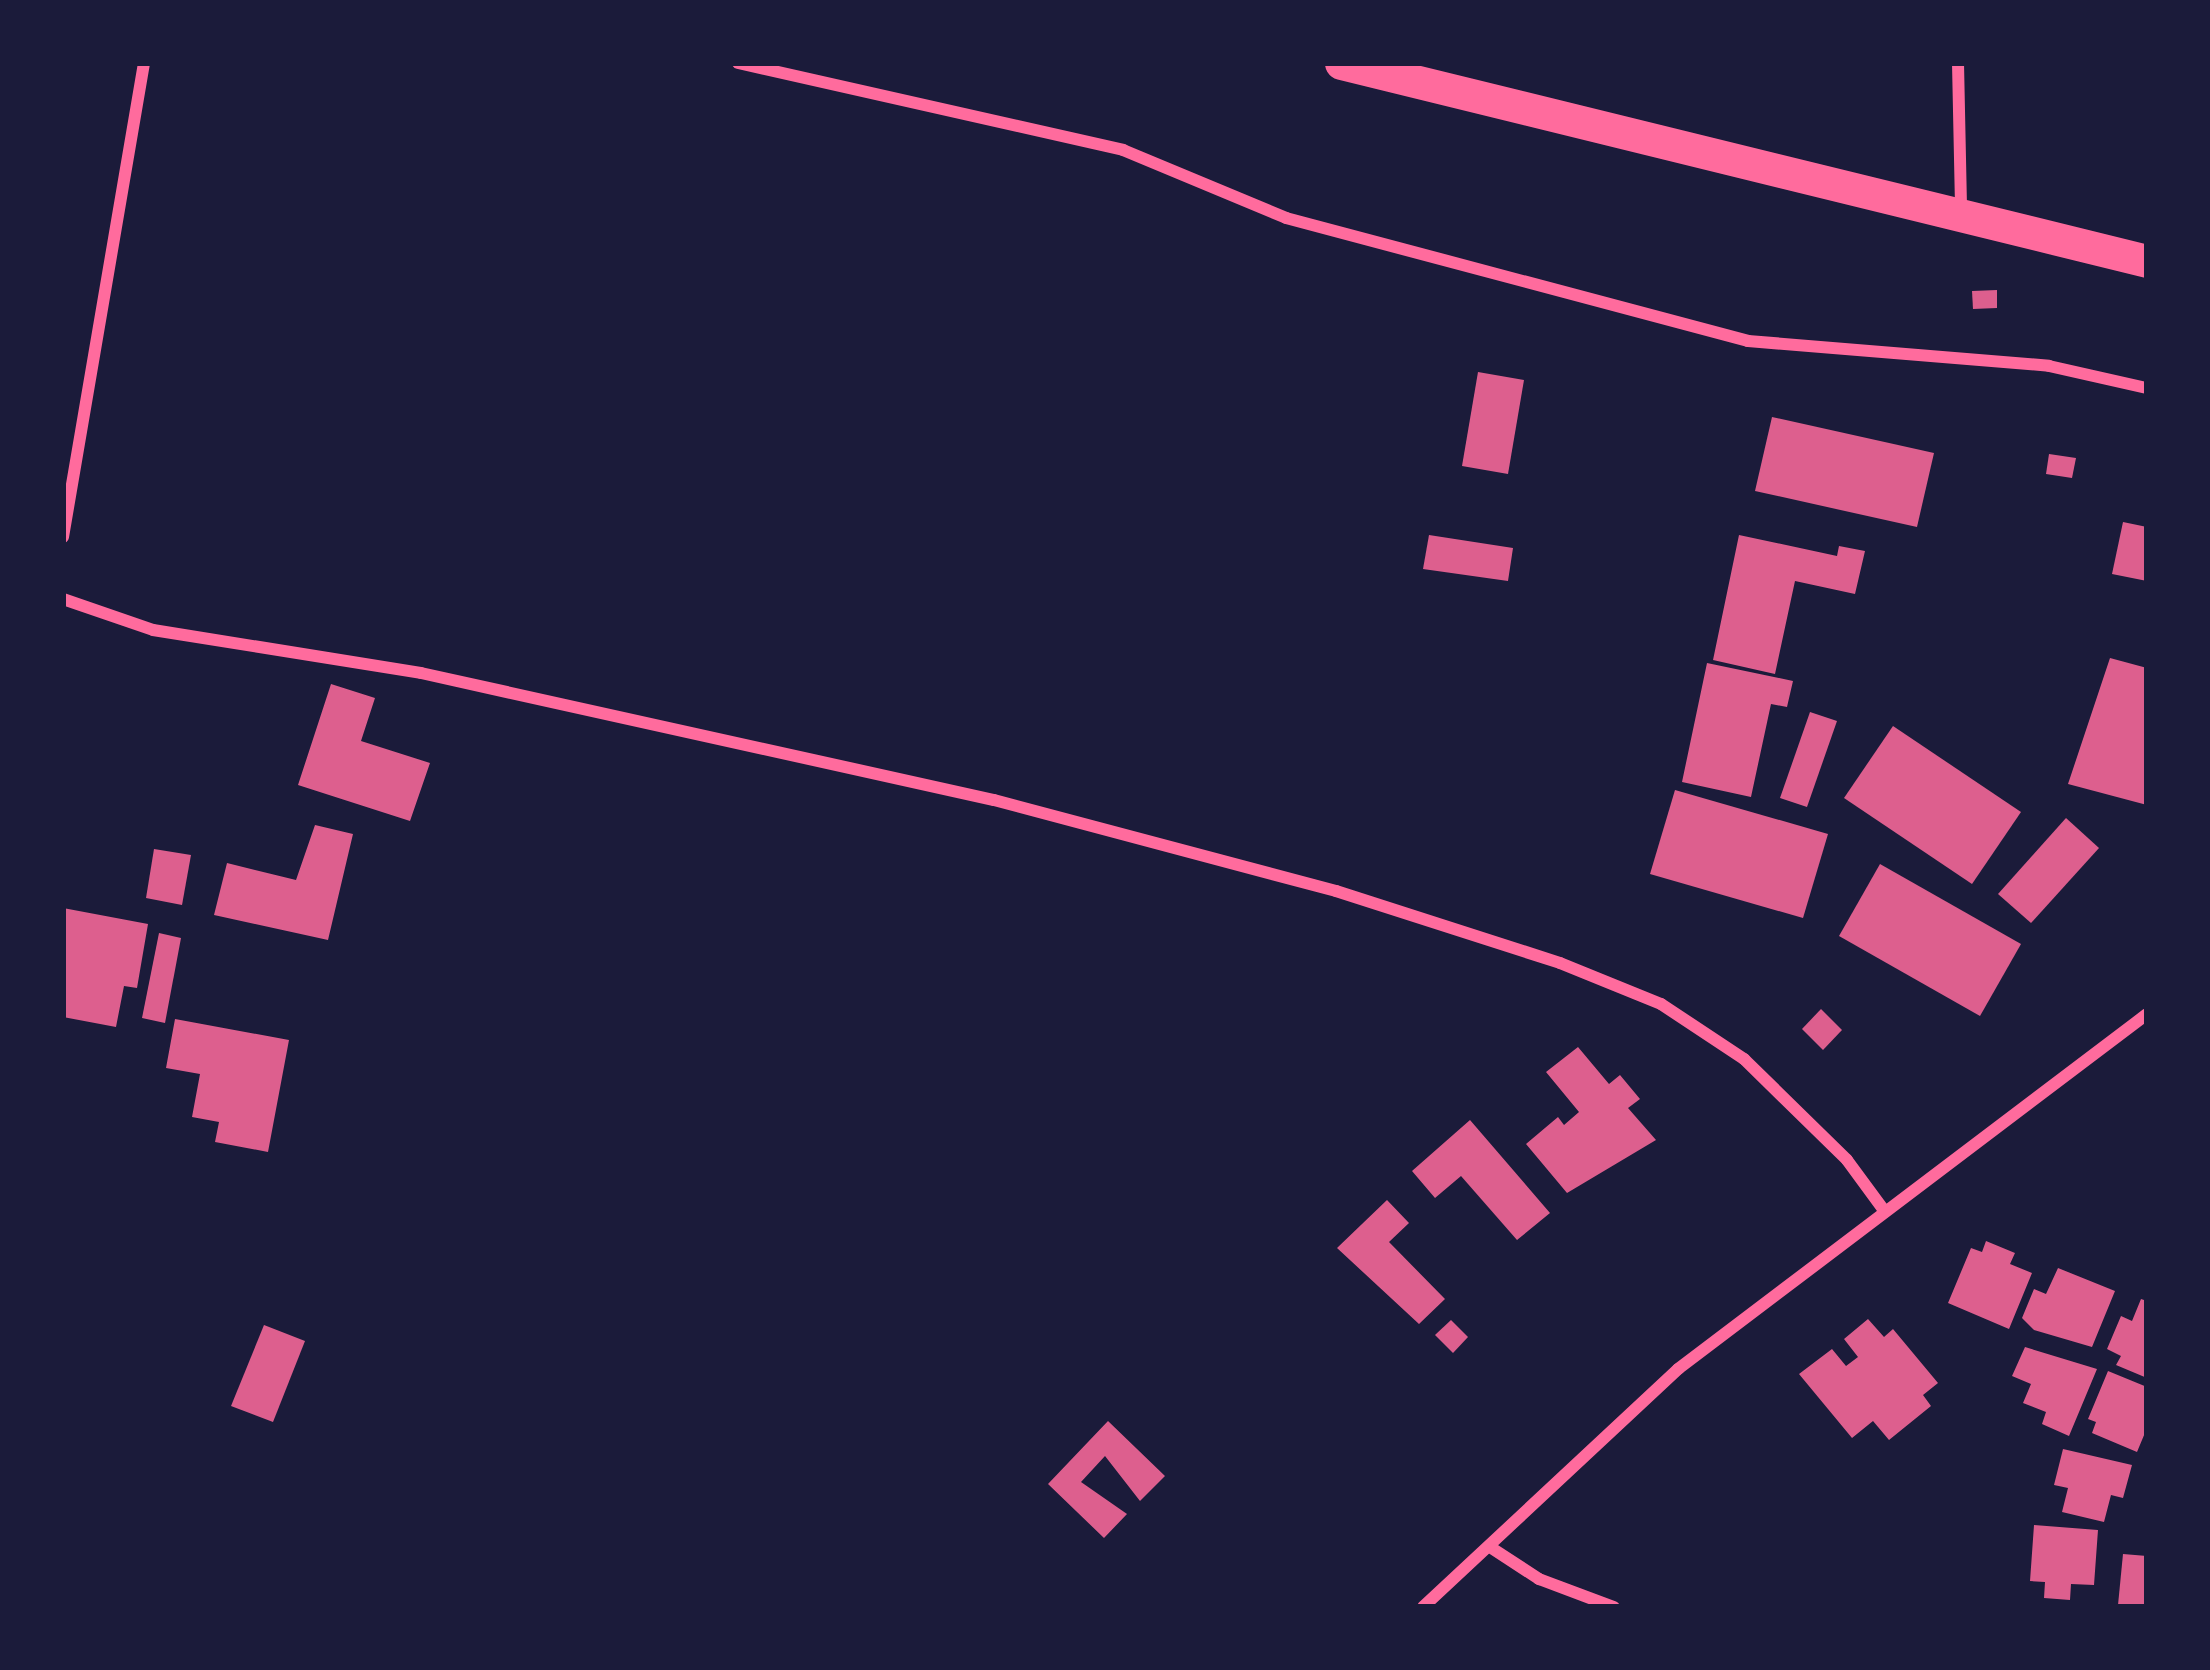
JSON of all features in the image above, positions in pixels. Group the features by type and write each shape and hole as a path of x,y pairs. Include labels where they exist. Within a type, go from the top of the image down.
{"highway":[{"path":"1341,63 2147,261"}],"street":[{"path":"63,536 144,63"},
{"path":"738,63 1124,151 1286,218 1748,341 2049,365 2147,388"},
{"path":"1958,63 1961,215"},
{"path":"63,599 153,630 421,673 994,800 1336,891 1560,963 1661,1004 1744,1059 1847,1160 1883,1209"},
{"path":"1423,1607 1678,1370 1883,1209 2146,1016"},
{"path":"1490,1547 1538,1579 1614,1607"}],"building":[{"path":"1997,290 1997,308 1973,309 1972,291"},
{"path":"1478,372 1524,380 1508,474 1462,466"},
{"path":"1772,417 1934,453 1917,527 1755,491"},
{"path":"2049,454 2076,458 2072,478 2046,474"},
{"path":"2123,522 2147,527 2147,581 2112,574"},
{"path":"1429,535 1513,548 1508,581 1423,569"},
{"path":"1739,535 1837,556 1839,546 1865,551 1855,594 1795,581 1775,674 1713,660"},
{"path":"2110,658 2147,668 2147,805 2068,784"},
{"path":"1707,663 1793,681 1787,707 1771,704 1751,797 1682,782"},
{"path":"331,684 375,698 361,741 430,763 410,821 298,785"},
{"path":"1810,712 1837,721 1807,807 1780,798"},
{"path":"1893,726 2021,812 1972,884 1844,798"},
{"path":"1675,790 1828,834 1803,918 1650,874"},
{"path":"2066,818 2099,848 2031,923 1998,894"},
{"path":"315,825 353,834 328,940 214,915 227,863 296,880"},
{"path":"154,849 191,855 182,905 146,898"},
{"path":"1880,864 2021,944 1980,1016 1839,936"},
{"path":"63,908 148,924 137,988 124,986 116,1027 63,1017"},
{"path":"159,933 181,938 165,1023 142,1018"},
{"path":"1821,1009 1842,1030 1823,1050 1802,1029"},
{"path":"175,1019 289,1040 268,1152 215,1142 219,1122 192,1117 200,1074 166,1068"},
{"path":"1578,1047 1609,1084 1620,1075 1640,1099 1628,1108 1656,1140 1567,1193 1526,1144 1558,1117 1564,1125 1579,1112 1546,1072"},
{"path":"1470,1120 1550,1213 1517,1240 1461,1176 1435,1198 1412,1171"},
{"path":"1387,1200 1409,1223 1389,1242 1445,1299 1419,1324 1337,1248"},
{"path":"1986,1241 2015,1253 2010,1264 2032,1273 2009,1329 1948,1303 1971,1248 1982,1252"},
{"path":"2058,1268 2115,1291 2092,1347 2034,1330 2022,1318 2034,1289 2046,1294"},
{"path":"2141,1299 2147,1301 2147,1378 2116,1365 2121,1356 2107,1349 2121,1316 2132,1321"},
{"path":"1868,1319 1884,1337 1893,1329 1938,1383 1923,1395 1931,1406 1889,1440 1873,1421 1852,1438 1799,1374 1832,1349 1846,1366 1858,1357 1844,1339"},
{"path":"1451,1320 1468,1337 1453,1353 1435,1335"},
{"path":"264,1325 305,1341 273,1422 231,1406"},
{"path":"2025,1347 2097,1369 2069,1436 2042,1424 2046,1412 2023,1403 2031,1384 2012,1376"},
{"path":"2108,1371 2147,1387 2147,1428 2137,1452 2092,1433 2096,1422 2088,1419"},
{"path":"1108,1421 1165,1476 1140,1501 1105,1456 1081,1482 1127,1514 1104,1538 1048,1484"},
{"path":"2063,1449 2132,1465 2123,1498 2111,1495 2104,1522 2062,1512 2068,1488 2054,1485"},
{"path":"2034,1525 2098,1530 2094,1585 2071,1584 2070,1600 2044,1598 2045,1582 2030,1581"},
{"path":"2123,1554 2147,1556 2147,1607 2118,1605"}]}
